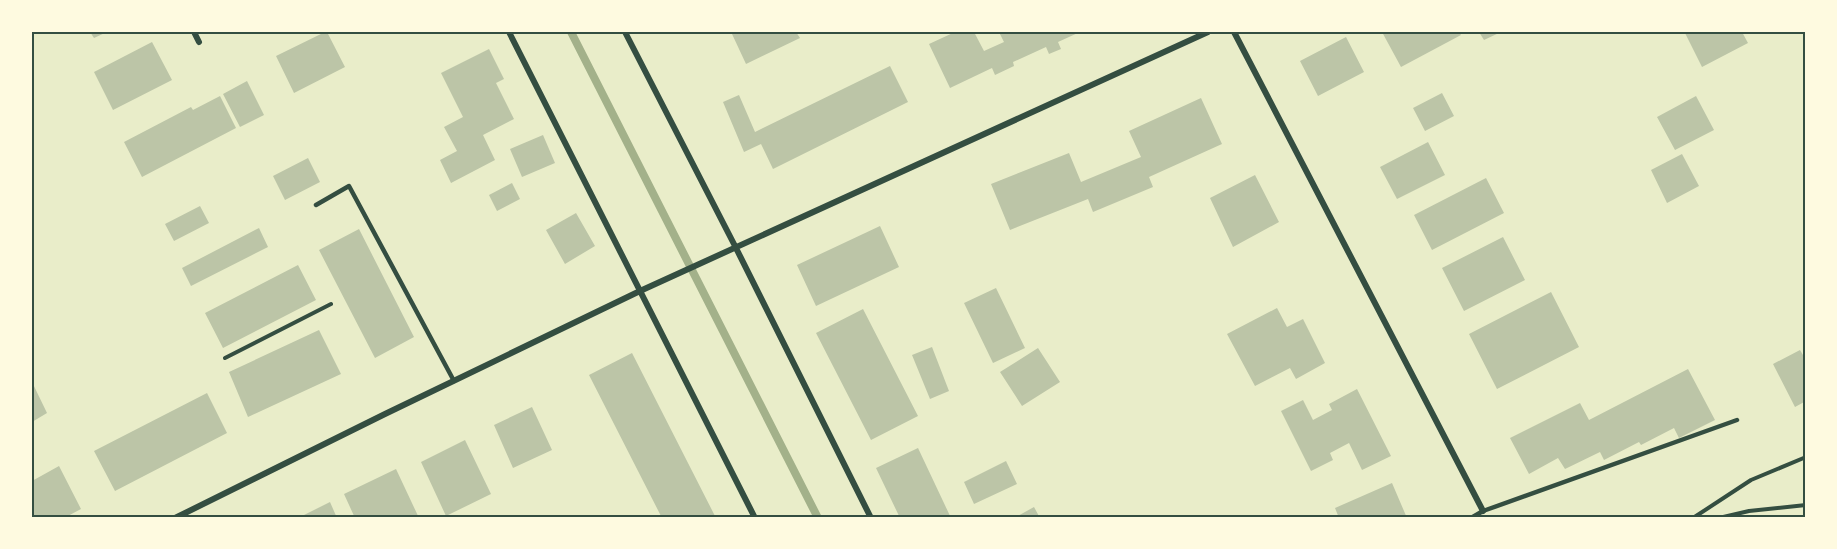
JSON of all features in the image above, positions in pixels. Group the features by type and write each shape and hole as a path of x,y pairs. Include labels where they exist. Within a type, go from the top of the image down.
{"street":[{"path":"194,32 199,42"},
{"path":"509,32 755,518"},
{"path":"625,32 871,518"},
{"path":"175,518 640,291 1208,32"},
{"path":"1234,32 1483,511"}],"lane":[{"path":"316,205 349,186 454,381"},
{"path":"1471,518 1483,511 1737,420"}],"path":[{"path":"225,358 331,304"},
{"path":"1693,518 1751,480 1806,457"},
{"path":"1719,518 1749,511 1806,505"}],"building":[{"path":"90,32 107,32 94,38"},
{"path":"325,32 345,67 294,93 276,56"},
{"path":"737,32 796,32 800,38 746,64 732,34"},
{"path":"955,32 974,32 984,51 1004,42 999,32 1080,32 1058,42 1061,49 1049,54 1046,47 1013,62 1014,66 995,75 992,68 950,88 929,44"},
{"path":"1382,32 1459,32 1461,35 1401,67"},
{"path":"1479,32 1501,32 1484,40"},
{"path":"1742,32 1748,43 1702,67 1685,33"},
{"path":"1346,37 1364,72 1318,96 1300,61"},
{"path":"152,42 172,80 113,110 94,72"},
{"path":"489,49 504,79 496,83 514,119 483,135 495,160 451,183 440,160 457,151 444,127 463,117 441,73"},
{"path":"890,66 908,102 773,169 761,144 744,152 723,102 739,95 755,132"},
{"path":"247,81 264,115 240,127 223,94"},
{"path":"1442,93 1454,116 1425,131 1413,108"},
{"path":"220,96 236,128 142,177 124,142 191,107 193,110"},
{"path":"1696,96 1714,130 1675,150 1657,117"},
{"path":"1201,98 1222,144 1149,177 1153,187 1093,212 1088,199 1010,230 991,184 1069,153 1081,182 1141,157 1129,131"},
{"path":"543,135 555,163 522,177 510,149"},
{"path":"1428,142 1445,175 1397,199 1380,167"},
{"path":"1682,154 1699,186 1667,203 1651,170"},
{"path":"308,158 320,182 285,200 273,176"},
{"path":"1255,175 1279,222 1233,247 1210,198"},
{"path":"1486,178 1504,213 1432,250 1414,215"},
{"path":"512,183 520,199 497,211 489,195"},
{"path":"200,206 209,223 174,241 165,224"},
{"path":"576,213 595,246 565,264 546,230"},
{"path":"880,226 899,267 816,306 797,265"},
{"path":"259,228 268,247 191,286 182,268"},
{"path":"359,229 414,337 375,358 319,250"},
{"path":"1503,237 1525,280 1464,311 1442,268"},
{"path":"298,265 316,300 223,348 205,313"},
{"path":"996,288 1025,348 993,363 964,303"},
{"path":"1551,292 1579,347 1497,389 1469,334"},
{"path":"1277,308 1287,327 1303,319 1325,363 1296,379 1290,368 1255,386 1227,334"},
{"path":"863,309 918,416 871,440 816,333"},
{"path":"319,330 341,374 248,417 229,372"},
{"path":"932,347 949,391 930,399 912,355"},
{"path":"1038,348 1060,382 1022,406 1000,372"},
{"path":"1800,350 1806,360 1806,401 1795,407 1773,364"},
{"path":"632,353 716,518 662,518 589,375"},
{"path":"1688,369 1715,420 1679,438 1674,428 1641,445 1639,442 1604,460 1600,452 1565,469 1558,458 1529,474 1510,438 1580,403 1589,420"},
{"path":"32,382 47,413 32,422"},
{"path":"1357,389 1391,456 1362,470 1349,443 1330,453 1333,460 1311,471 1281,411 1303,400 1313,420 1332,410 1329,404"},
{"path":"207,393 227,433 115,491 94,451"},
{"path":"532,407 552,450 513,468 494,425"},
{"path":"465,440 491,494 446,516 421,462"},
{"path":"918,448 951,518 900,518 876,468"},
{"path":"1006,461 1017,484 974,504 964,482"},
{"path":"59,466 81,509 64,518 32,518 32,481"},
{"path":"396,469 419,518 355,518 344,494"},
{"path":"1392,483 1407,518 1339,518 1335,508"},
{"path":"330,502 337,518 298,518"},
{"path":"1034,507 1040,518 1014,518"}],"waterway":[{"path":"571,32 818,518"}]}
